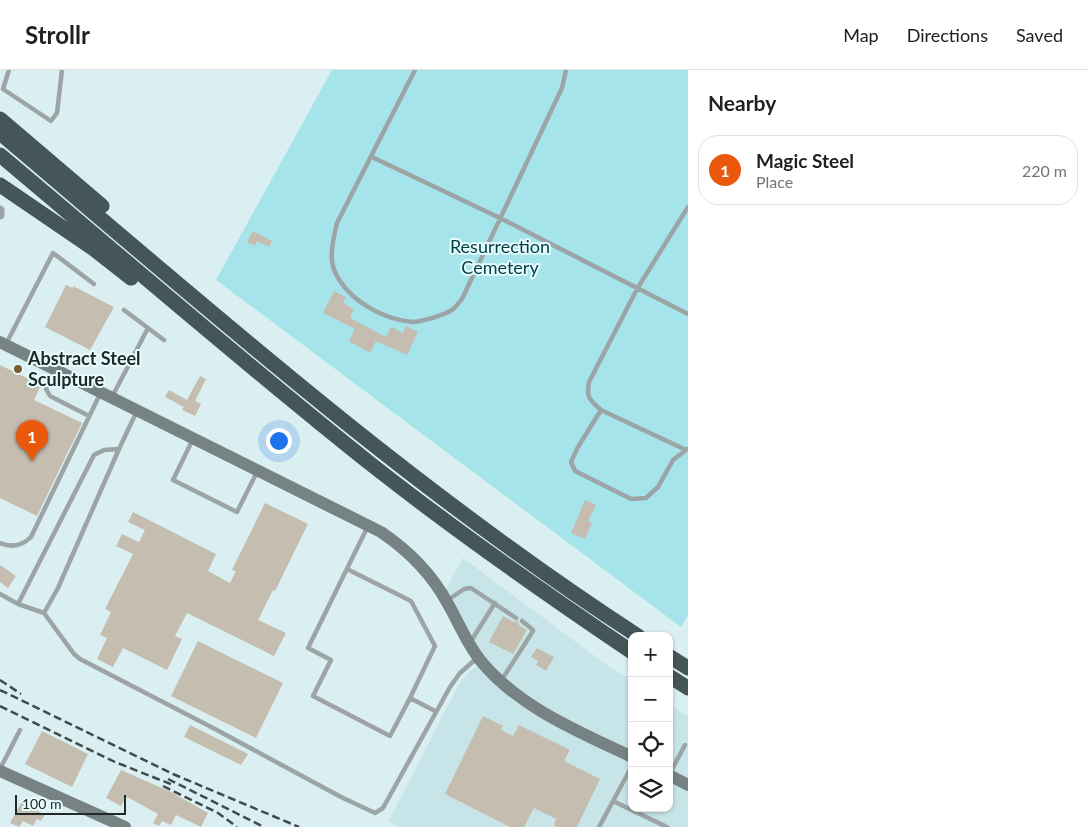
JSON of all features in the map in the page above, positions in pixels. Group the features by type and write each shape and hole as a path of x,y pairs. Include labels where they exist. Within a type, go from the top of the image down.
{"highway":[{"path":"0,119 168,265 222,321"},
{"path":"0,133 314,399 416,479 516,553 632,632"},
{"path":"0,154 359,455 528,581 628,649"},
{"path":"0,185 94,249 158,300 258,372"},
{"path":"673,659 688,668"},
{"path":"671,677 688,688"}],"street":[{"path":"0,210 0,215"},
{"path":"3,344 137,412 368,524 394,540 410,554 434,582 447,601 478,658 501,683 534,707 628,755"},
{"path":"0,770 125,827"},
{"path":"673,777 688,785"}],"lane":[{"path":"9,70 3,89 50,120 57,113 62,70"},
{"path":"415,70 337,223 332,256 334,270 342,285 356,299 371,310 394,318 414,322 454,309 462,298 562,88 566,70"},
{"path":"372,157 500,218 688,314"},
{"path":"601,410 571,462 575,470 631,499 646,498 658,487 673,460 687,449 601,410 590,399 587,392 589,382 637,289 688,207"},
{"path":"3,344 53,253 94,284"},
{"path":"124,310 164,340"},
{"path":"0,543 6,546 17,546 31,537 89,416 106,396 148,328"},
{"path":"55,370 46,390 50,396 89,416"},
{"path":"44,613 58,588 137,412"},
{"path":"193,439 173,480 237,512 257,470"},
{"path":"18,604 94,455 104,450 119,449"},
{"path":"347,569 411,601 435,646 390,736 313,696 331,660 308,648 368,524"},
{"path":"447,601 464,589 471,588 516,618"},
{"path":"0,594 18,604 44,613 74,654 80,659 341,797 375,813 383,808 435,711 460,673 478,658"},
{"path":"469,644 495,604"},
{"path":"501,683 532,635 532,629 522,621"},
{"path":"410,698 435,711"},
{"path":"0,770 20,730"},
{"path":"673,768 685,745"},
{"path":"599,827 631,767"},
{"path":"614,801 667,827"}],"shaded area":[{"path":"463,558 607,665 628,678 628,812 673,812 673,707 688,716 688,827 399,827 388,822 459,684 477,666 461,642 440,599"}],"green space":[{"name":"Resurrection Cemetery","path":"332,70 688,70 688,615 681,627 216,280"}],"building":[{"path":"253,231 272,241 269,247 257,241 255,246 247,242"},
{"path":"66,285 73,288 73,286 114,307 90,350 45,327"},
{"path":"334,291 346,297 343,303 354,309 350,318 386,337 391,327 403,333 406,326 418,332 407,355 376,341 370,353 349,341 355,329 323,313"},
{"path":"0,365 41,385 34,400 82,423 37,516 0,498"},
{"path":"200,376 206,379 195,401 201,404 195,416 182,410 184,407 165,397 169,390 187,400"},
{"path":"585,500 596,505 588,521 592,523 585,539 571,533"},
{"path":"265,503 308,524 275,591 273,590 258,620 286,633 274,656 187,613 175,636 182,639 167,670 123,648 113,667 97,659 107,638 100,635 111,612 105,609 133,554 116,546 122,534 139,542 145,530 128,522 133,512 216,554 208,571 230,583 236,571 232,570"},
{"path":"0,565 16,576 8,588 0,582"},
{"path":"503,616 514,622 518,621 519,625 527,630 513,654 489,642"},
{"path":"198,641 283,683 256,738 171,696"},
{"path":"537,648 554,657 546,671 536,665 538,661 531,657"},
{"path":"483,716 503,726 501,730 513,736 519,725 570,750 564,761 600,779 577,827 558,827 554,825 556,819 534,808 524,827 510,827 445,794"},
{"path":"190,725 248,754 241,765 184,737"},
{"path":"42,731 88,754 72,787 25,764"},
{"path":"121,770 171,792 208,813 201,827 176,815 171,825 162,821 159,826 153,823 158,814 131,799 126,797 121,806 106,798"},
{"path":"23,799 34,805 32,808 45,815 41,821 37,819 33,826 23,821 19,827 10,823"}],"railway":[{"path":"0,680 21,694"},
{"path":"0,690 173,774 299,827"},
{"path":"0,706 115,762 173,785"},
{"path":"168,779 264,827"},
{"path":"163,786 218,813 237,827"}],"place":[{"name":"Abstract Steel Sculpture","path":"18,369"},
{"name":"Magic Steel","path":"32,461"}]}
